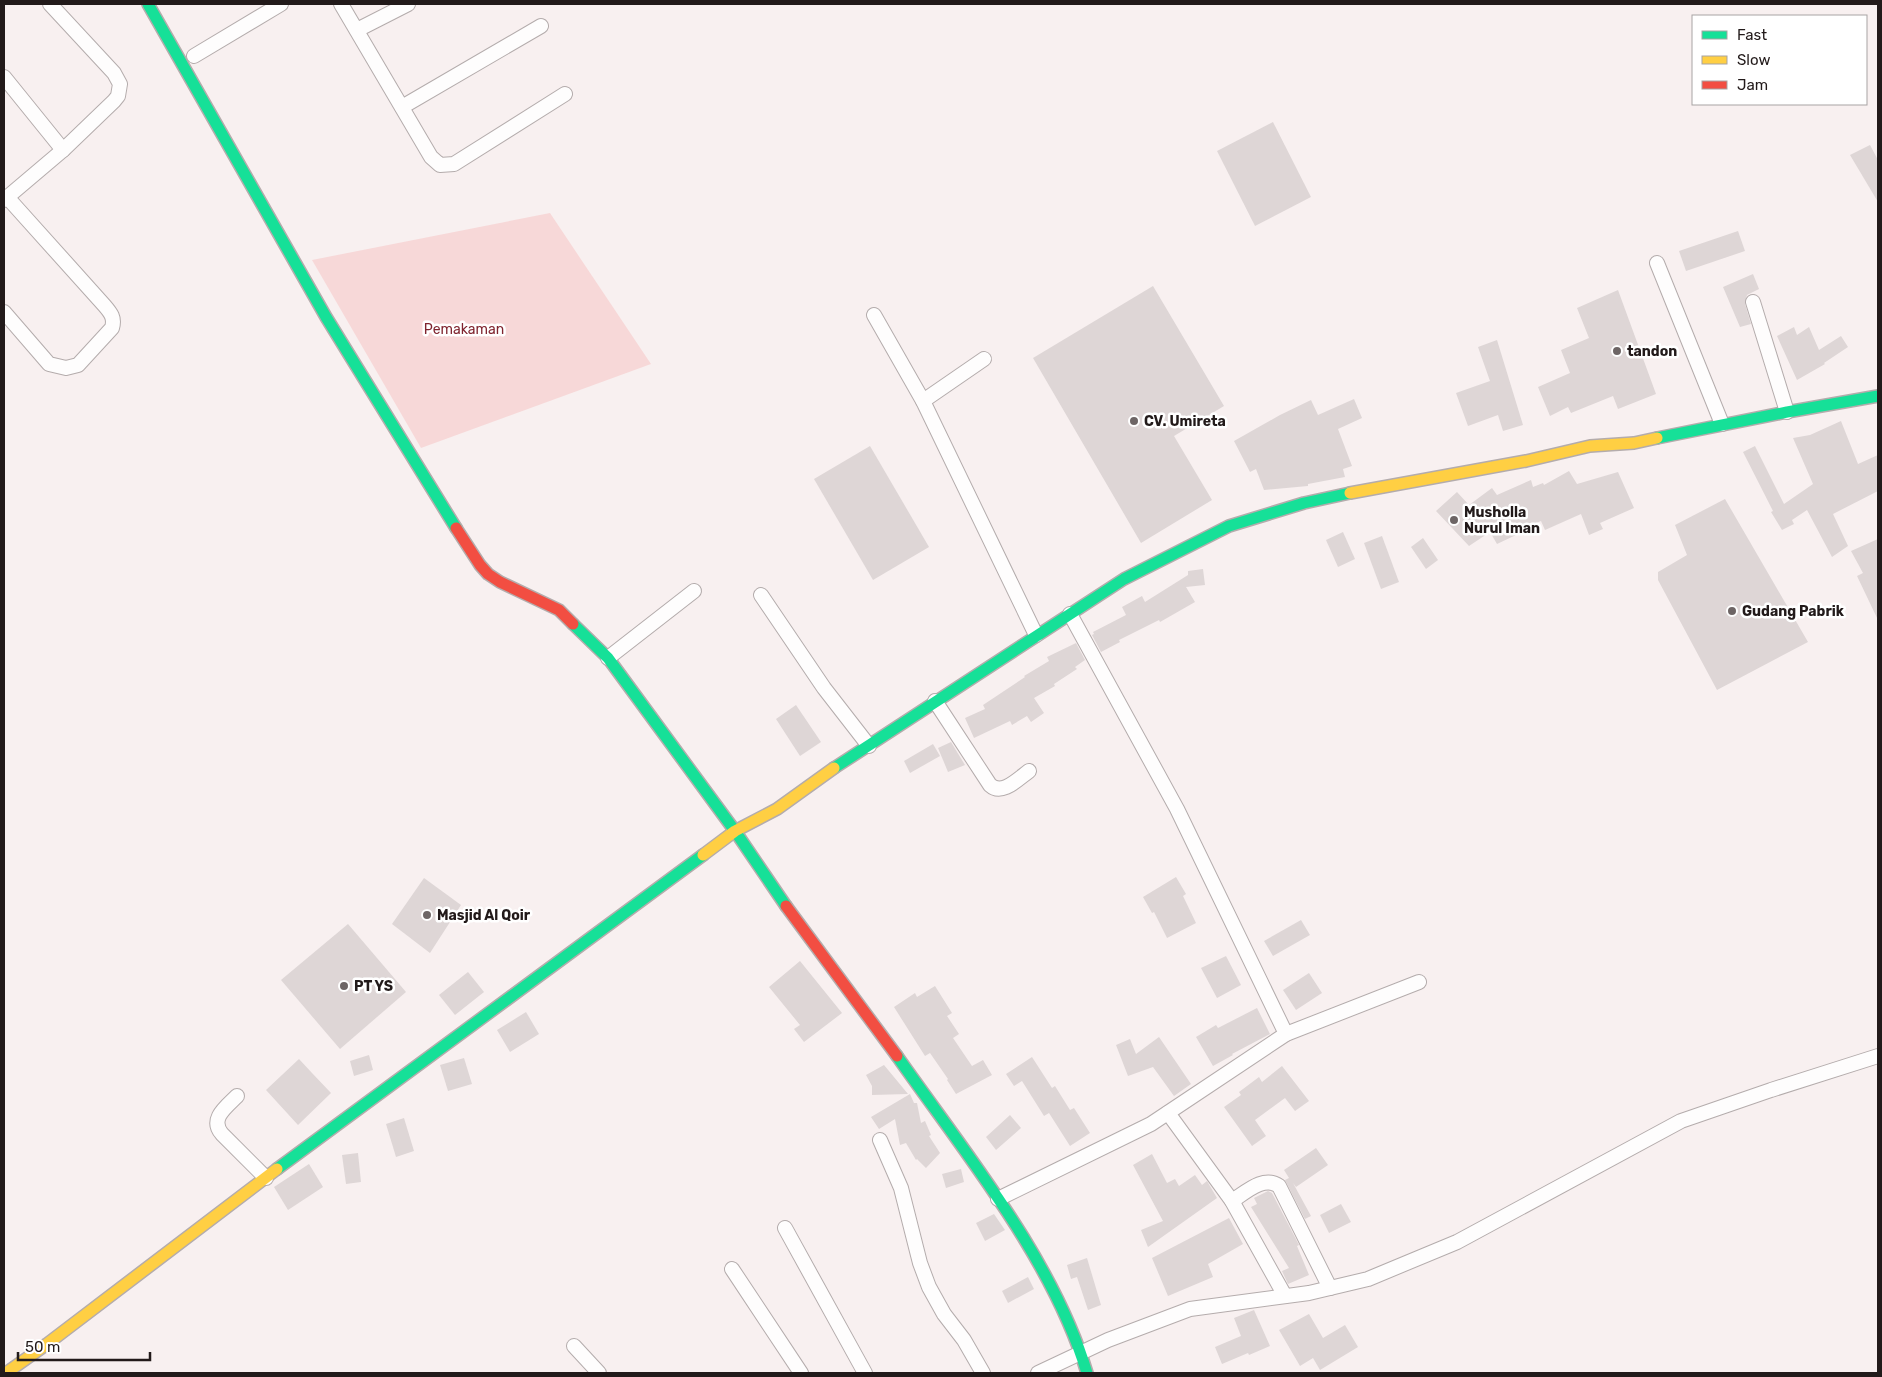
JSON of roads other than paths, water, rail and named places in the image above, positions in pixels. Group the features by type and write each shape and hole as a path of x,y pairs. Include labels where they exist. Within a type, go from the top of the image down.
{"street":[{"path":"4,312 49,364 66,368 78,365 112,328 114,322 113,317 104,305 6,198 64,150 118,96 120,84 114,73 50,4"},
{"path":"148,4 183,61 290,252 304,281 379,406 480,565 488,574 500,582 559,610 608,658 735,831 795,919 882,1034 998,1199 1044,1271 1088,1373"},
{"path":"194,56 282,4"},
{"path":"341,4 431,157 440,165 448,166 454,164 565,94"},
{"path":"357,30 408,4"},
{"path":"402,107 541,26"},
{"path":"4,78 64,150"},
{"path":"1657,262 1722,424"},
{"path":"1753,302 1787,412"},
{"path":"874,315 923,401 1036,635"},
{"path":"923,401 984,359"},
{"path":"6,1373 338,1123 735,831 778,809 847,759 1036,635 1124,580 1195,542 1229,526 1270,513 1366,490 1526,461 1590,446 1634,443 1699,431 1722,424 1878,396"},
{"path":"608,658 694,591"},
{"path":"761,595 824,688 869,746"},
{"path":"1070,614 1177,809 1286,1034"},
{"path":"935,701 990,786 994,789 1002,790 1029,771"},
{"path":"998,1199 1151,1124 1286,1034 1419,982"},
{"path":"1038,1373 1108,1340 1190,1309 1285,1296 1368,1279 1457,1242 1681,1121 1878,1056"},
{"path":"237,1096 221,1113 217,1120 217,1126 222,1134 266,1178"},
{"path":"1168,1113 1232,1201 1285,1296"},
{"path":"880,1140 901,1188 920,1263 929,1287 944,1314 964,1340 984,1373"},
{"path":"1232,1201 1266,1182 1271,1181 1280,1186 1330,1288"},
{"path":"785,1228 865,1373"},
{"path":"732,1269 801,1373"},
{"path":"574,1346 599,1373"}],"place":[{"name":"tandon","path":"1617,351"},
{"name":"CV. Umireta","path":"1134,421"},
{"name":"Musholla Nurul Iman","path":"1454,520"},
{"name":"Gudang Pabrik","path":"1732,611"},
{"name":"Masjid Al Qoir","path":"427,915"},
{"name":"PT YS","path":"344,986"}],"park label":[{"name":"Pemakaman","path":"464,329"}]}
